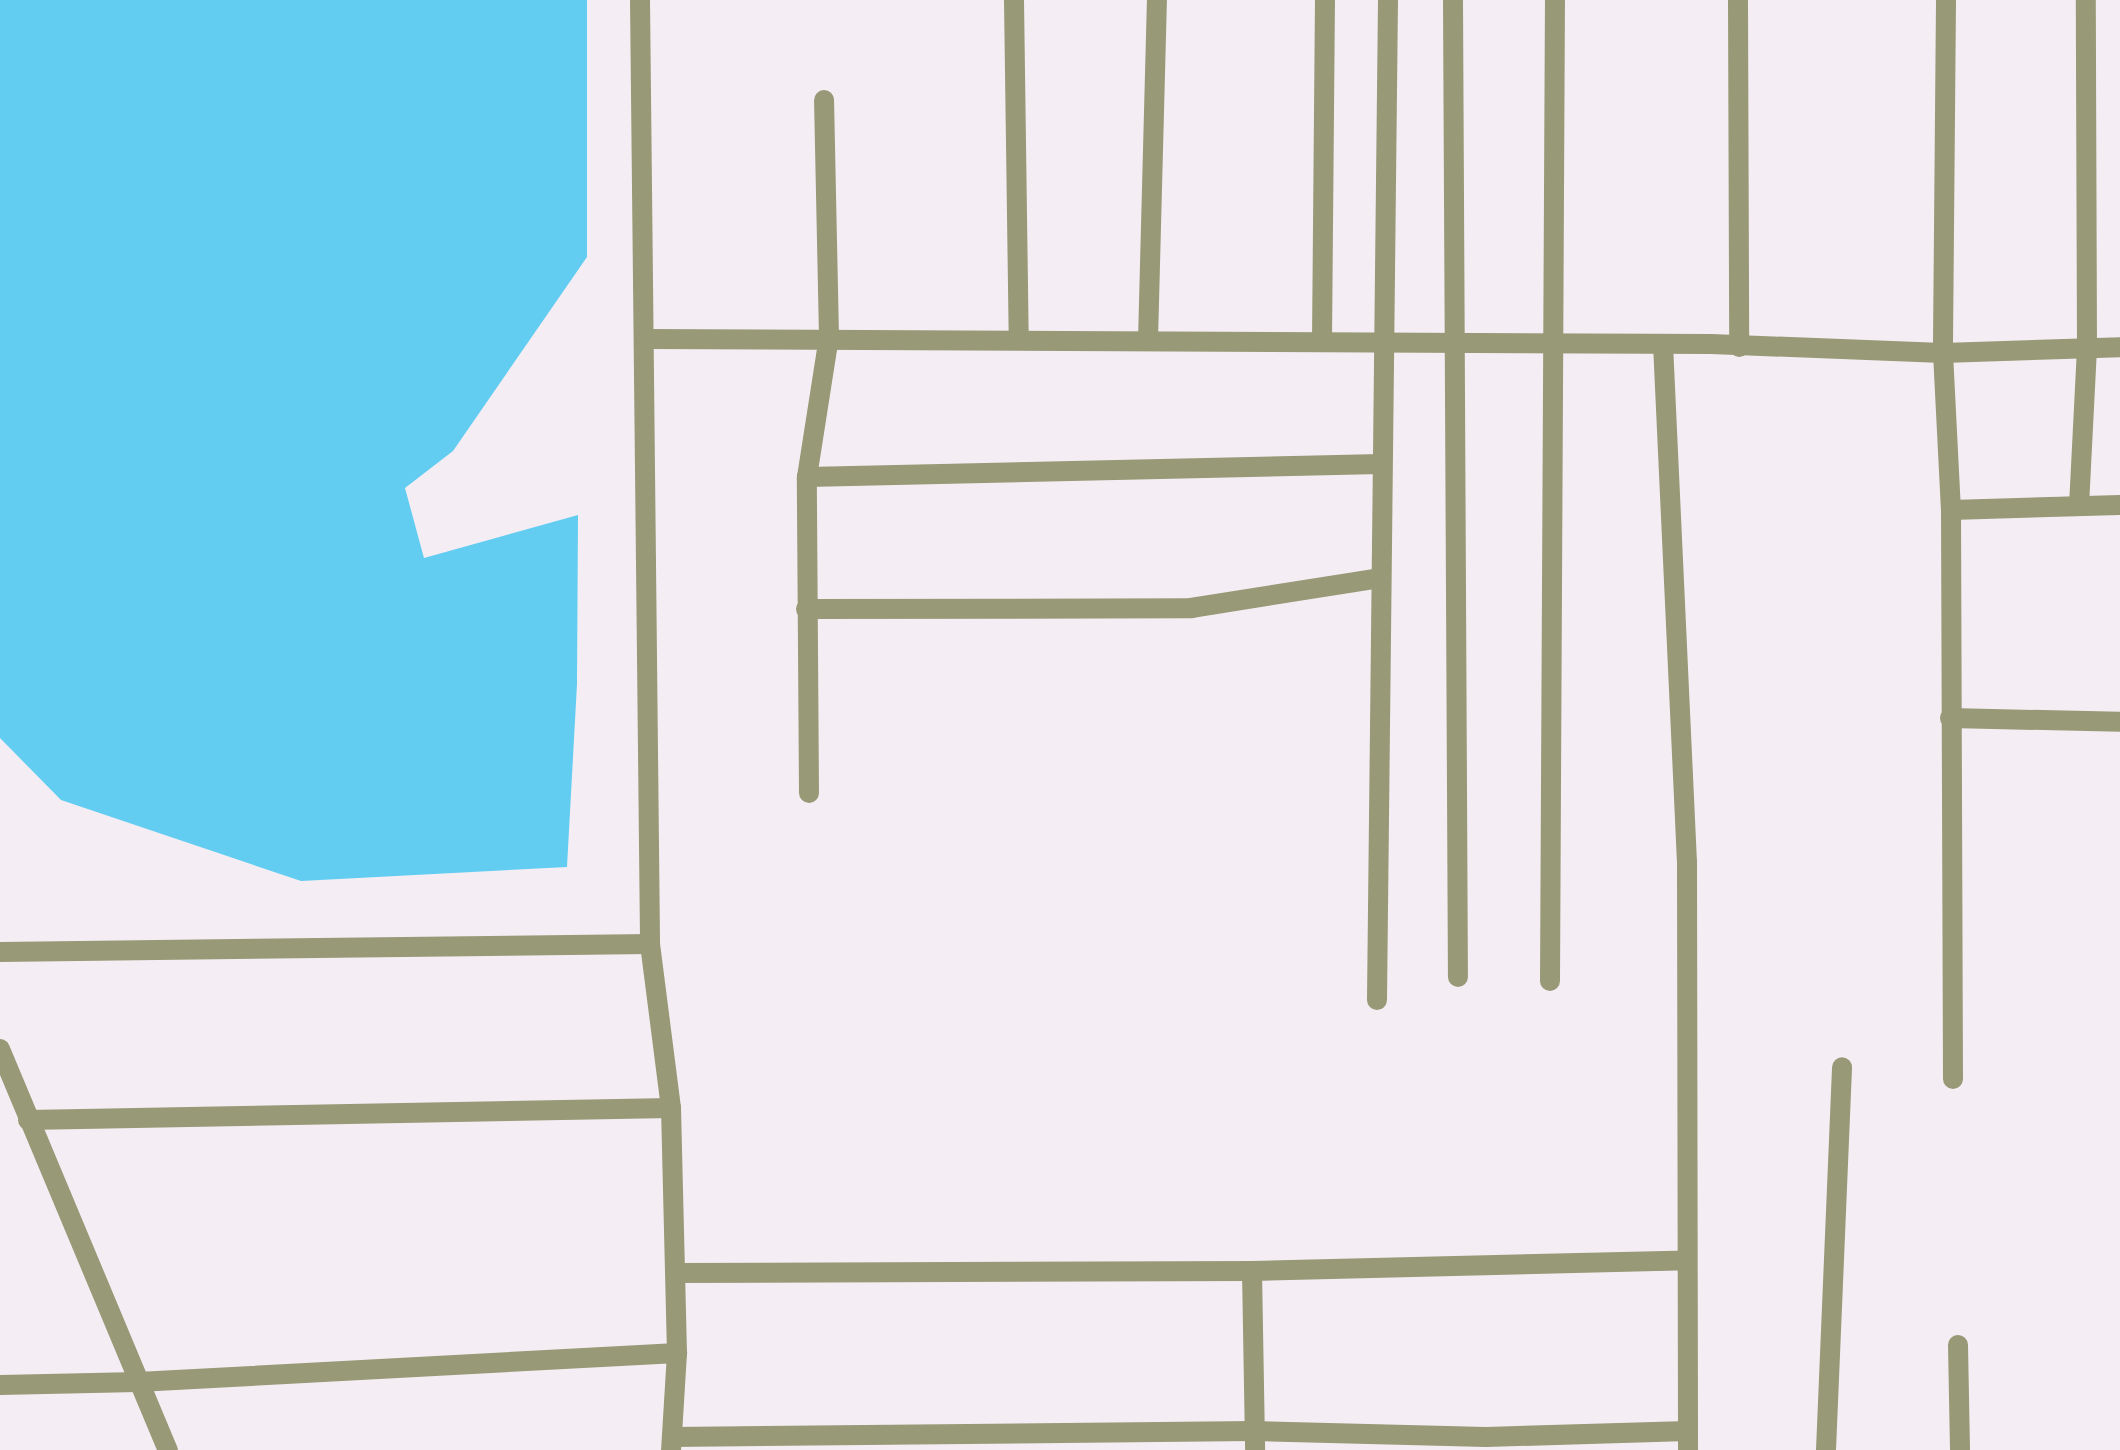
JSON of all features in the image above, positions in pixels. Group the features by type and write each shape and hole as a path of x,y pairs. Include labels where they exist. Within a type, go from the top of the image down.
{"street":[{"path":"640,0 646,339 650,944 671,1108 677,1353 672,1444 1688,1440 1687,862 1663,344"},
{"path":"1014,0 1019,340"},
{"path":"1148,341 1157,0"},
{"path":"1322,341 1325,0"},
{"path":"1377,1000 1388,0"},
{"path":"1453,0 1458,977"},
{"path":"1550,981 1555,0"},
{"path":"1738,0 1739,347"},
{"path":"1946,0 1943,353 1951,510 1953,1079"},
{"path":"2079,506 2087,346 2086,0"},
{"path":"809,793 807,477 829,337 824,100"},
{"path":"646,339 829,337 1322,341 1382,345 1663,344 1943,353 2120,347"},
{"path":"807,477 1381,464"},
{"path":"1951,510 2120,505"},
{"path":"806,609 1191,608 1380,578"},
{"path":"1950,718 2120,722"},
{"path":"0,952 650,944"},
{"path":"0,1049 168,1450"},
{"path":"1826,1450 1842,1067"},
{"path":"28,1120 671,1108"},
{"path":"676,1273 1252,1271 1687,1260"},
{"path":"1252,1271 1254,1441"},
{"path":"1958,1345 1960,1450"},
{"path":"0,1385 138,1382 677,1353"}],"water":[{"path":"0,0 587,0 587,257 453,451 405,488 424,558 578,515 577,684 567,867 301,881 61,800 0,738"}]}
